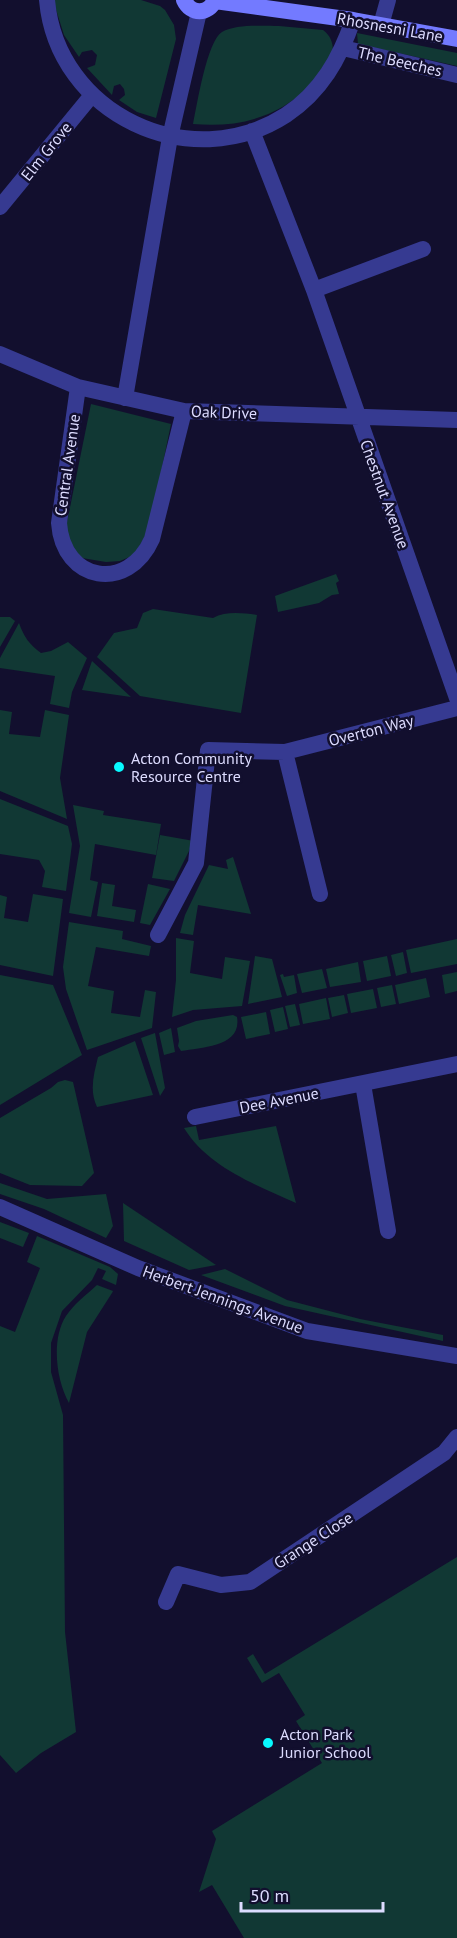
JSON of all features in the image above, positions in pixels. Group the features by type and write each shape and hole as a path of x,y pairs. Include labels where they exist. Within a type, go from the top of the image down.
{"main road":[{"path":"184,0 190,9 199,12 209,9 215,0"},
{"name":"Rhosnesni Lane","path":"215,0 353,20 457,39"}],"street":[{"path":"47,0 49,20 58,46 71,70 92,95 134,125 170,137 215,139 252,131 286,115 310,95 327,76 343,48 353,20"},
{"path":"381,26 388,0"},
{"path":"125,398 170,137 199,12"},
{"name":"The Beeches","path":"343,48 457,75"},
{"name":"Elm Grove","path":"0,207 92,95"},
{"name":"Chestnut Avenue","path":"252,131 314,290 457,698"},
{"path":"314,290 423,249"},
{"name":"Oak Drive","path":"0,354 78,387 184,411 457,420"},
{"name":"Central Avenue","path":"78,387 59,523 60,536 65,550 75,562 99,574 113,574 126,570 146,552 152,539 184,411"},
{"name":"Overton Way","path":"158,935 196,863 208,750 285,752 457,708"},
{"path":"285,752 320,894"},
{"name":"Dee Avenue","path":"195,1117 457,1064"},
{"path":"363,1084 388,1231"},
{"name":"Herbert Jennings Avenue","path":"0,1207 138,1268 307,1331 457,1356"},
{"name":"Grange Close","path":"166,1602 178,1574 221,1585 250,1582 444,1453 457,1437"}],"green space":[{"path":"53,0 141,0 165,10 174,25 176,39 156,118 137,112 119,100 125,95 120,84 114,86 112,95 87,68 95,65 97,55 92,50 82,52 79,57 64,35"},
{"path":"250,26 323,30 329,36 333,51 310,86 284,106 256,118 225,124 193,124 207,60 222,32"},
{"path":"357,33 457,53 457,66 358,44"},
{"path":"91,404 171,424 149,530 134,555 120,561 106,562 82,558 69,545 66,527"},
{"path":"336,574 339,581 336,583 339,594 332,595 319,603 278,612 275,596"},
{"path":"153,609 213,618 229,613 257,615 241,713 140,696 97,657 114,633 137,628 143,613"},
{"path":"0,617 10,617 15,621 0,647"},
{"path":"19,623 27,640 41,653 51,651 68,642 87,658 72,692 69,708 50,704 55,676 0,668 0,658"},
{"path":"92,661 131,697 82,690"},
{"path":"0,710 12,712 9,734 40,737 45,710 69,715 60,778 67,819 0,791"},
{"path":"0,799 68,826 72,844 66,891 42,887 45,871 39,860 0,854"},
{"path":"73,805 104,811 103,815 161,824 156,855 95,844 90,880 98,882 91,917 69,913 80,846"},
{"path":"160,835 194,841 174,881 152,878"},
{"path":"233,857 251,914 198,905 193,935 180,933 185,915 209,865 228,869 226,860"},
{"path":"102,883 115,885 112,906 136,910 134,922 97,916"},
{"path":"148,884 170,889 150,925 140,923"},
{"path":"33,894 63,899 53,976 0,965 0,895 7,897 4,918 28,922"},
{"path":"69,922 123,931 122,939 151,946 149,956 96,947 88,986 114,991 111,1013 140,1017 145,990 156,992 152,1028 87,1050 66,989 63,967"},
{"path":"176,938 194,941 190,973 222,979 225,957 250,961 242,1006 193,1010 172,1017 176,980"},
{"path":"457,939 457,964 411,973 406,950"},
{"path":"403,952 407,973 396,976 391,955"},
{"path":"255,956 272,959 282,997 248,1004"},
{"path":"387,956 391,976 367,981 363,961"},
{"path":"358,962 361,982 330,987 326,969"},
{"path":"322,969 327,988 302,993 297,974"},
{"path":"457,972 457,991 445,994 442,975"},
{"path":"283,974 284,977 294,975 297,993 287,996 280,975"},
{"path":"0,975 53,985 82,1055 0,1105"},
{"path":"426,978 430,997 399,1004 395,985"},
{"path":"392,985 396,1004 381,1007 377,988"},
{"path":"373,989 377,1008 351,1013 347,994"},
{"path":"344,995 348,1013 332,1017 328,998"},
{"path":"326,998 330,1019 303,1024 299,1004"},
{"path":"295,1004 300,1025 290,1027 285,1006"},
{"path":"283,1007 288,1029 275,1032 270,1010"},
{"path":"266,1012 270,1034 246,1039 241,1017"},
{"path":"233,1015 237,1017 237,1027 227,1040 219,1044 181,1051 178,1046 177,1028 196,1021"},
{"path":"171,1028 175,1052 164,1055 159,1033"},
{"path":"155,1033 165,1088 160,1096 141,1038"},
{"path":"135,1041 153,1095 97,1107 93,1088 98,1057"},
{"path":"65,1080 73,1082 94,1173 82,1186 30,1185 0,1173 0,1118 58,1082"},
{"path":"196,1126 199,1140 276,1126 296,1203 249,1182 206,1154 184,1128"},
{"path":"0,1183 47,1199 106,1194 113,1226 106,1238 44,1209 0,1194"},
{"path":"123,1203 216,1265 189,1270 124,1241"},
{"path":"0,1222 29,1233 23,1247 0,1238"},
{"path":"37,1236 110,1267 118,1274 116,1285 102,1279 106,1271 98,1268 92,1280 62,1311 51,1343 51,1372 63,1415 65,1632 76,1732 41,1753 16,1773 0,1755 0,1326 15,1332 40,1268 27,1262"},
{"path":"225,1269 287,1300 360,1319 443,1335 443,1341 285,1306 201,1275"},
{"path":"97,1285 113,1291 87,1332 69,1403 58,1371 58,1336 61,1325 69,1312"},
{"path":"457,1557 457,1938 244,1938 212,1885 199,1892 216,1839 212,1831 322,1763 296,1721 305,1715 279,1673 262,1683 247,1658 253,1654 265,1674"}],"place":[{"name":"Acton Community Resource Centre","path":"119,767"},
{"name":"Acton Park Junior School","path":"268,1743"}]}
